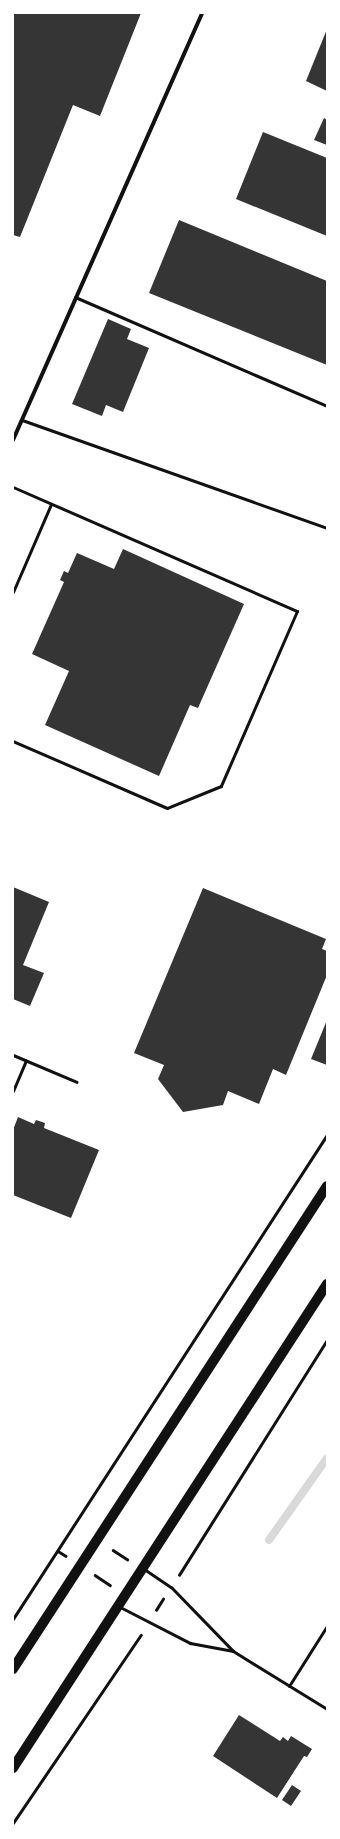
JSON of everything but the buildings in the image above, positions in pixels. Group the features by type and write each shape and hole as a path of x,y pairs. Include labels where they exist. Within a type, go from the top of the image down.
{"main road":[{"path":"13,1669 327,1186"},
{"path":"13,1768 327,1284"}],"street":[{"path":"13,440 74,297 202,13"}],"lane":[{"path":"74,297 327,406"},
{"path":"22,420 327,528"},
{"path":"13,487 297,611 221,786 167,808 13,741"},
{"path":"13,592 51,504"},
{"path":"13,1055 77,1082"},
{"path":"13,1091 26,1061"},
{"path":"143,1569 171,1587 233,1651 327,1709"},
{"path":"119,1606 190,1643 233,1651"},
{"path":"289,1686 327,1626"}],"path":[{"path":"13,1619 327,1135"}],"waterway":[{"path":"269,1540 327,1458"}]}
